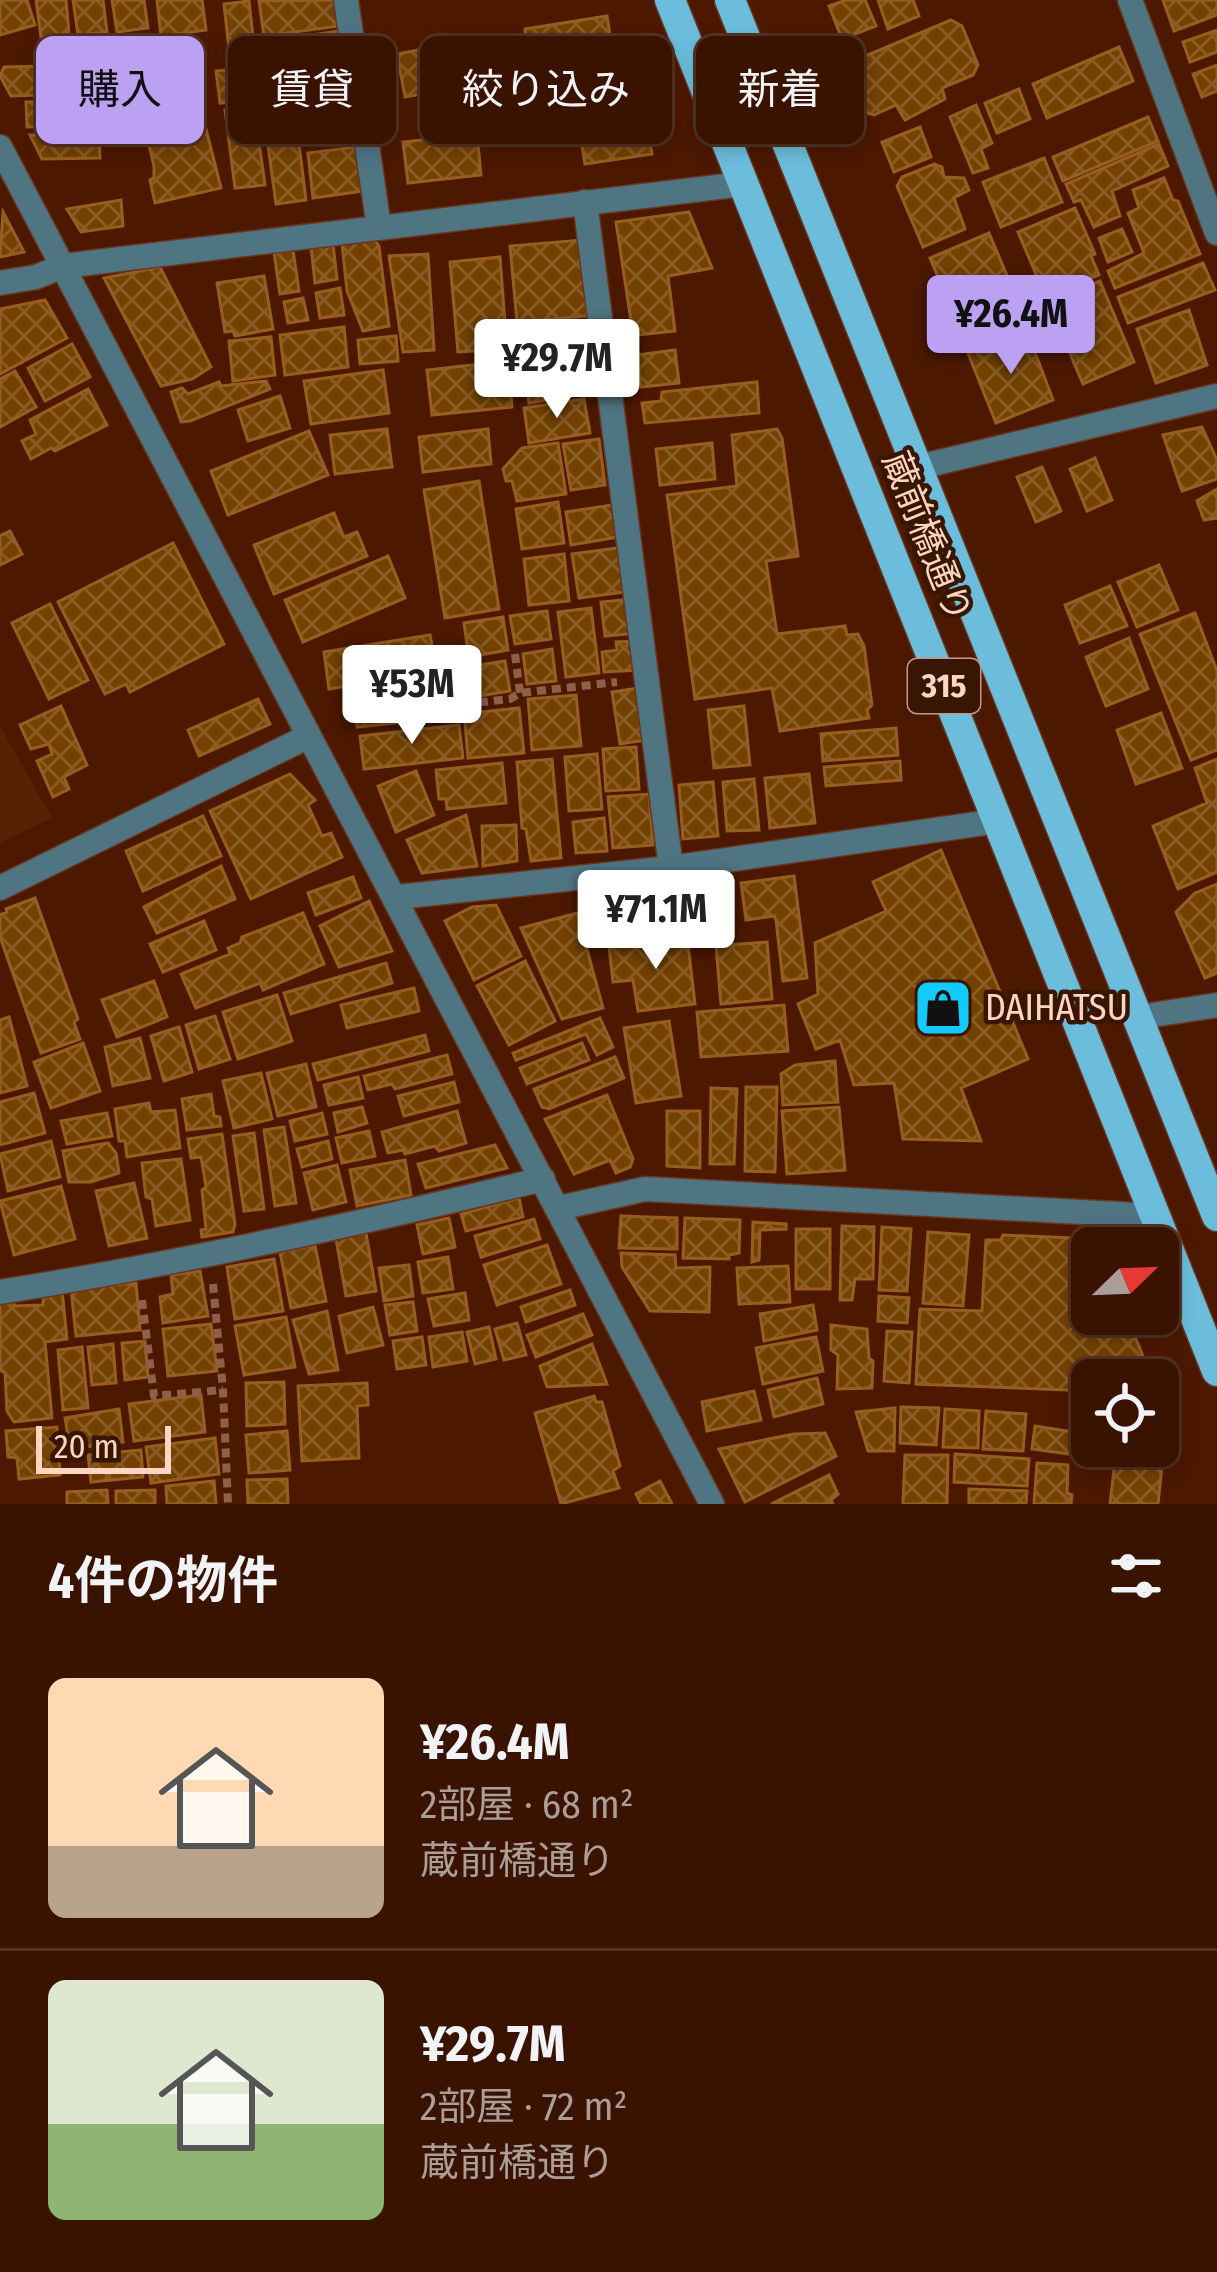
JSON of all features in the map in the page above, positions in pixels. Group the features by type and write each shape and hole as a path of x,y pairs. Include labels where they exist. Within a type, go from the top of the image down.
{"main road":[{"name":"蔵前橋通り","path":"670,0 1217,1372"},
{"name":"蔵前橋通り","path":"730,0 1217,1216"}],"street":[{"path":"346,0 379,228"},
{"path":"1130,0 1217,233"},
{"path":"0,147 398,897 712,1504"},
{"path":"0,283 63,266 743,184"},
{"path":"585,202 671,868"},
{"path":"915,468 1217,396"},
{"path":"0,888 309,736"},
{"path":"398,897 671,868 998,821"},
{"path":"1139,1017 1217,1005"},
{"path":"0,1292 339,1229 543,1179"},
{"path":"559,1208 646,1189 1156,1216"}],"path":[{"path":"515,654 520,693"},
{"path":"464,704 648,678"},
{"path":"210,1254 228,1504"},
{"path":"138,1270 154,1396 223,1390"}],"shaded area":[{"path":"0,726 52,818 0,843"}],"building":[{"path":"0,0 27,0 35,25 0,35"},
{"path":"36,0 66,0 69,33 41,36"},
{"path":"73,0 103,0 107,32 78,35"},
{"path":"112,0 144,0 148,28 117,32"},
{"path":"157,0 202,0 206,30 161,36"},
{"path":"336,0 339,26 264,36 259,1"},
{"path":"865,0 876,26 841,36 829,6"},
{"path":"878,0 913,0 919,16 888,29"},
{"path":"1163,0 1217,0 1217,15 1174,31"},
{"path":"249,1 253,36 228,36 228,41 224,4"},
{"path":"607,16 610,36 525,36 525,29"},
{"path":"951,20 962,26 978,65 973,75 942,88 945,99 905,120 896,105 874,115 867,113 864,57"},
{"path":"1217,30 1217,52 1190,62 1183,42"},
{"path":"1119,47 1133,81 1047,118 1033,84"},
{"path":"420,50 420,94 405,97 397,54"},
{"path":"1217,65 1217,91 1202,97 1193,74"},
{"path":"36,66 36,95 11,96 0,76 4,67"},
{"path":"228,70 228,102 220,103 216,71"},
{"path":"1019,89 1030,119 997,133 985,103"},
{"path":"26,102 36,102 36,127 27,127"},
{"path":"976,105 992,143 981,149 988,168 973,173 950,117"},
{"path":"1148,117 1158,141 1063,181 1053,157"},
{"path":"204,121 221,188 155,203 150,180 154,166 149,144 204,144"},
{"path":"920,127 931,157 894,172 882,142"},
{"path":"30,135 36,135 36,144 99,144 100,158 42,159"},
{"path":"403,142 478,144 481,175 408,183"},
{"path":"229,144 259,144 265,185 235,188"},
{"path":"268,144 299,144 306,200 276,204"},
{"path":"582,144 650,144 652,154 585,164"},
{"path":"1159,144 1168,166 1112,191 1120,216 1094,227 1081,200 1074,202 1066,184"},
{"path":"357,147 364,191 313,198 308,153"},
{"path":"1044,158 1062,202 1001,227 983,182"},
{"path":"934,164 942,167 944,177 964,178 969,190 954,198 965,229 923,247 897,186 902,177"},
{"path":"1164,178 1200,254 1115,288 1108,271 1144,253 1128,213 1139,208 1133,190"},
{"path":"121,200 123,226 81,232 67,209"},
{"path":"1075,208 1099,275 1050,295 1018,232"},
{"path":"3,212 24,252 0,257"},
{"path":"689,212 712,268 668,276 675,331 638,335 631,321 616,222"},
{"path":"1122,229 1132,252 1108,262 1099,238"},
{"path":"989,233 1014,292 955,317 930,258"},
{"path":"374,239 379,246 389,326 363,331 347,291 342,243"},
{"path":"581,240 587,316 517,322 510,246"},
{"path":"333,244 337,279 315,283 311,247"},
{"path":"293,250 299,291 280,294 274,253"},
{"path":"428,254 434,350 403,352 389,256"},
{"path":"500,257 507,349 458,352 450,262"},
{"path":"1203,263 1215,290 1128,323 1118,297"},
{"path":"160,267 211,367 192,379 161,386 104,278"},
{"path":"264,276 273,329 235,336 233,331 225,332 217,283"},
{"path":"1100,281 1134,362 1083,384 1048,302"},
{"path":"340,288 344,315 320,318 316,293"},
{"path":"303,298 308,320 288,323 284,302"},
{"path":"1016,299 1024,317 979,336 971,316"},
{"path":"45,300 67,338 0,374 0,309"},
{"path":"1189,310 1207,365 1156,383 1137,329"},
{"path":"344,327 348,367 285,375 280,335"},
{"path":"1027,331 1053,400 996,423 968,353"},
{"path":"396,336 398,361 360,364 358,340"},
{"path":"271,337 275,375 233,381 229,341"},
{"path":"72,344 90,377 45,401 28,368"},
{"path":"597,346 603,391 529,403 522,356"},
{"path":"675,350 679,383 641,387 637,355"},
{"path":"508,361 512,407 432,415 427,370"},
{"path":"383,370 389,413 311,424 304,381"},
{"path":"15,371 36,407 0,427 0,379"},
{"path":"266,381 270,389 190,421 181,422 171,392 182,388 188,394 219,382 221,386"},
{"path":"757,382 759,413 645,423 642,403 661,401 662,392"},
{"path":"88,389 107,425 31,459 22,441 36,434 30,420"},
{"path":"280,396 290,428 248,441 238,410"},
{"path":"584,399 590,433 529,443 524,408"},
{"path":"1202,427 1217,460 1217,479 1182,491 1163,435"},
{"path":"387,429 392,467 335,474 330,435"},
{"path":"488,429 491,464 423,472 419,437"},
{"path":"777,429 798,556 766,561 777,634 845,626 847,635 858,634 872,705 867,710 869,718 780,731 772,688 695,699 667,495 737,486 732,435"},
{"path":"309,431 328,475 228,515 211,471"},
{"path":"599,439 605,485 571,490 563,444"},
{"path":"558,443 566,494 517,501 503,469 522,448"},
{"path":"712,443 715,479 660,485 656,449"},
{"path":"1095,458 1112,500 1087,511 1070,469"},
{"path":"1042,467 1061,511 1036,522 1017,477"},
{"path":"479,481 499,609 445,618 424,490"},
{"path":"1217,489 1217,518 1204,520 1197,501"},
{"path":"558,502 564,543 522,549 516,509"},
{"path":"619,504 624,536 571,545 566,512"},
{"path":"334,513 344,537 357,532 367,556 274,594 254,545"},
{"path":"10,531 22,554 0,565 0,536"},
{"path":"173,543 224,644 130,692 126,684 105,694 58,602"},
{"path":"625,547 632,591 579,598 572,554"},
{"path":"564,554 569,601 529,605 524,559"},
{"path":"388,556 405,598 303,642 285,600"},
{"path":"1159,565 1178,610 1137,627 1118,582"},
{"path":"1110,586 1127,626 1080,643 1065,605"},
{"path":"634,599 638,633 605,636 601,602"},
{"path":"50,604 88,680 49,699 12,623"},
{"path":"591,608 599,673 566,677 558,612"},
{"path":"547,611 551,639 515,644 510,616"},
{"path":"1195,613 1217,671 1217,750 1191,760 1140,634"},
{"path":"503,617 508,650 469,657 464,623"},
{"path":"430,635 437,671 329,689 324,652"},
{"path":"1129,638 1148,689 1106,706 1086,657"},
{"path":"639,641 640,670 604,672 602,652 617,650 616,642"},
{"path":"552,649 556,681 527,684 523,654"},
{"path":"505,661 510,691 479,696 473,666"},
{"path":"453,684 457,717 357,727 354,693"},
{"path":"639,688 646,740 620,744 612,692"},
{"path":"576,695 581,746 532,750 528,699"},
{"path":"258,699 270,724 199,756 188,730"},
{"path":"61,706 87,765 64,777 69,789 53,797 37,761 52,754 49,744 31,749 20,725"},
{"path":"744,706 750,765 714,768 708,710"},
{"path":"519,708 524,753 468,758 465,722 479,718 479,712"},
{"path":"1161,713 1182,768 1136,784 1117,730"},
{"path":"459,725 463,758 364,769 360,736"},
{"path":"896,728 898,755 823,761 821,734"},
{"path":"636,747 639,789 606,791 603,749"},
{"path":"597,754 602,809 569,811 565,757"},
{"path":"552,759 561,858 531,861 522,828 517,762"},
{"path":"1217,759 1217,872 1178,889 1153,826 1207,803 1195,768"},
{"path":"900,761 901,780 826,786 824,767"},
{"path":"502,763 506,803 447,809 446,799 439,799 436,770"},
{"path":"416,771 434,815 396,832 378,786"},
{"path":"290,774 315,800 308,805 322,836 331,833 342,857 251,899 210,811"},
{"path":"809,774 815,823 770,828 765,778"},
{"path":"754,779 759,830 727,831 723,782"},
{"path":"713,782 718,836 683,839 679,785"},
{"path":"649,794 653,845 613,848 608,797"},
{"path":"466,815 477,866 422,873 407,840"},
{"path":"203,816 221,856 143,891 126,851"},
{"path":"604,818 607,851 576,853 573,822"},
{"path":"516,825 517,861 483,866 482,826"},
{"path":"941,850 1028,1059 961,1088 981,1141 903,1139 894,1083 854,1085 840,1040 816,1049 798,1004 818,994 815,943 886,911 873,882"},
{"path":"221,866 235,899 157,933 144,907"},
{"path":"794,876 807,978 783,981 776,920 774,916 746,920 741,883"},
{"path":"353,877 361,898 316,915 308,893"},
{"path":"1217,884 1217,973 1205,978 1176,912 1195,893"},
{"path":"676,892 681,929 648,935 641,896"},
{"path":"35,898 78,1019 74,1022 80,1039 41,1053 0,937 0,915"},
{"path":"635,898 641,934 611,938 605,902"},
{"path":"369,901 392,951 339,967 320,926"},
{"path":"496,905 521,956 474,980 445,921 472,907"},
{"path":"303,913 324,964 263,990 260,983 196,1008 181,974 230,954 228,948 242,937"},
{"path":"577,913 603,1008 562,1019 521,928"},
{"path":"204,921 216,950 163,972 150,944"},
{"path":"687,936 695,1004 638,1011 633,980 613,982 609,946"},
{"path":"767,942 772,999 721,1004 716,946"},
{"path":"525,961 555,1021 509,1045 477,986"},
{"path":"386,963 392,983 291,1014 284,993"},
{"path":"154,981 167,1017 117,1037 102,1000"},
{"path":"414,988 419,1011 347,1028 341,1005"},
{"path":"277,995 292,1041 238,1059 223,1012"},
{"path":"784,1005 788,1051 701,1057 697,1012"},
{"path":"215,1016 230,1059 199,1069 186,1025"},
{"path":"9,1017 27,1086 0,1093 0,1020"},
{"path":"600,1018 613,1047 597,1055 586,1034 516,1060 513,1053"},
{"path":"669,1021 681,1096 636,1103 624,1028"},
{"path":"179,1027 192,1072 164,1081 151,1036"},
{"path":"425,1035 429,1051 318,1080 313,1064"},
{"path":"140,1038 150,1078 113,1086 105,1047"},
{"path":"83,1043 100,1091 51,1108 34,1062"},
{"path":"582,1043 589,1060 527,1084 520,1068"},
{"path":"447,1055 452,1074 395,1089 392,1084 368,1090 364,1076"},
{"path":"615,1057 624,1078 549,1109 542,1107 534,1089"},
{"path":"835,1061 838,1102 783,1105 781,1074 795,1065"},
{"path":"306,1064 316,1107 278,1116 267,1073"},
{"path":"261,1073 272,1119 234,1128 223,1081"},
{"path":"358,1077 363,1098 329,1105 324,1085"},
{"path":"454,1082 459,1102 404,1116 398,1096"},
{"path":"746,1087 777,1087 775,1172 745,1171"},
{"path":"711,1088 737,1089 734,1164 710,1164"},
{"path":"34,1093 45,1133 0,1145 0,1102"},
{"path":"211,1094 214,1116 220,1117 221,1126 187,1130 182,1099"},
{"path":"607,1095 633,1159 630,1167 616,1173 610,1160 574,1174 545,1119"},
{"path":"149,1103 151,1112 175,1110 180,1148 127,1157 125,1141 119,1141 115,1109"},
{"path":"362,1107 367,1123 338,1132 334,1113"},
{"path":"839,1107 845,1170 787,1174 782,1111"},
{"path":"457,1111 466,1143 439,1151 435,1146 388,1153 382,1132"},
{"path":"667,1111 700,1111 700,1168 667,1166"},
{"path":"107,1113 112,1136 67,1144 61,1121"},
{"path":"322,1113 327,1134 295,1141 290,1121"},
{"path":"284,1127 296,1203 275,1206 264,1130"},
{"path":"369,1131 375,1156 342,1163 336,1138"},
{"path":"254,1133 264,1209 244,1211 233,1136"},
{"path":"222,1134 235,1224 233,1232 202,1237 201,1230 206,1229 202,1190 206,1187 201,1157 191,1158 188,1139"},
{"path":"51,1141 60,1177 8,1191 0,1154"},
{"path":"328,1141 332,1159 302,1167 297,1149"},
{"path":"108,1143 116,1153 119,1173 91,1182 69,1182 63,1151"},
{"path":"495,1145 507,1168 426,1188 418,1164"},
{"path":"181,1159 190,1220 156,1226 142,1163"},
{"path":"405,1160 411,1195 357,1206 350,1170"},
{"path":"337,1165 346,1202 313,1210 304,1173"},
{"path":"134,1183 147,1238 109,1246 96,1191"},
{"path":"61,1186 75,1239 14,1255 0,1201"},
{"path":"519,1198 523,1217 466,1231 461,1214"},
{"path":"621,1216 677,1218 677,1249 619,1248"},
{"path":"449,1218 455,1247 423,1254 417,1225"},
{"path":"685,1218 740,1220 739,1253 729,1259 683,1258"},
{"path":"534,1219 540,1239 481,1257 475,1236"},
{"path":"753,1222 786,1224 786,1229 760,1230 759,1260 752,1262"},
{"path":"842,1226 874,1227 873,1279 855,1279 852,1300 840,1300"},
{"path":"882,1227 911,1229 907,1291 879,1290"},
{"path":"796,1229 830,1229 830,1289 796,1289"},
{"path":"928,1232 969,1235 963,1306 923,1303"},
{"path":"366,1233 376,1291 346,1296 336,1239"},
{"path":"1003,1235 1071,1238 1071,1335 1134,1335 1144,1359 1071,1359 1071,1390 916,1384 920,1309 982,1311 986,1240 1001,1240"},
{"path":"315,1245 326,1301 291,1308 280,1252"},
{"path":"547,1245 561,1284 497,1305 484,1265"},
{"path":"621,1253 675,1255 676,1268 710,1267 709,1312 650,1311 622,1267"},
{"path":"448,1257 453,1289 423,1293 418,1262"},
{"path":"274,1259 283,1311 235,1319 227,1267"},
{"path":"409,1265 413,1296 384,1301 379,1268"},
{"path":"788,1266 790,1302 739,1304 737,1268"},
{"path":"200,1271 208,1316 163,1323 160,1297 173,1294 171,1275"},
{"path":"136,1283 140,1330 76,1336 71,1289"},
{"path":"62,1290 67,1339 45,1342 52,1418 14,1422 7,1411 5,1373 0,1370 0,1298 13,1297 14,1306 43,1305 43,1292"},
{"path":"570,1290 575,1305 526,1322 521,1307"},
{"path":"465,1293 469,1320 434,1326 428,1299"},
{"path":"879,1296 909,1298 907,1323 878,1321"},
{"path":"413,1302 417,1331 390,1335 385,1305"},
{"path":"813,1305 817,1330 764,1341 760,1314"},
{"path":"373,1307 383,1345 347,1353 339,1316"},
{"path":"327,1311 338,1370 309,1374 293,1320"},
{"path":"583,1314 592,1335 536,1357 527,1335"},
{"path":"286,1317 295,1367 244,1375 235,1326"},
{"path":"517,1323 526,1355 504,1360 495,1329"},
{"path":"211,1324 217,1371 168,1376 163,1329"},
{"path":"831,1325 867,1329 872,1388 837,1389 838,1355 831,1350"},
{"path":"489,1327 496,1359 475,1364 467,1332"},
{"path":"887,1331 912,1332 909,1383 884,1381"},
{"path":"462,1332 467,1361 433,1367 429,1337"},
{"path":"422,1337 426,1365 397,1369 393,1341"},
{"path":"816,1337 823,1371 763,1384 756,1348"},
{"path":"145,1341 148,1377 125,1380 122,1343"},
{"path":"113,1344 116,1383 92,1385 88,1347"},
{"path":"592,1344 607,1384 547,1387 540,1366"},
{"path":"82,1347 88,1408 63,1410 58,1350"},
{"path":"817,1378 823,1404 774,1417 768,1390"},
{"path":"284,1382 285,1424 247,1426 246,1383"},
{"path":"367,1383 368,1405 357,1406 359,1458 302,1461 298,1386"},
{"path":"754,1391 761,1420 707,1431 702,1402"},
{"path":"201,1395 205,1432 134,1441 129,1404"},
{"path":"594,1396 602,1402 620,1466 613,1471 619,1488 561,1504 535,1413"},
{"path":"901,1407 939,1408 936,1445 900,1443"},
{"path":"895,1408 894,1451 868,1451 856,1412"},
{"path":"119,1409 123,1442 70,1449 65,1418"},
{"path":"945,1409 979,1411 978,1448 943,1447"},
{"path":"986,1411 1026,1414 1023,1451 983,1449"},
{"path":"1035,1426 1071,1432 1069,1454 1032,1449"},
{"path":"57,1427 60,1475 19,1479 17,1458 8,1457 6,1431"},
{"path":"287,1431 290,1470 249,1473 246,1435"},
{"path":"825,1433 836,1456 745,1502 719,1449 794,1434"},
{"path":"215,1438 219,1474 151,1483 146,1447"},
{"path":"141,1450 143,1477 91,1482 88,1455"},
{"path":"955,1454 1029,1459 1027,1486 954,1482"},
{"path":"905,1455 948,1455 947,1504 903,1504"},
{"path":"1037,1463 1068,1465 1071,1504 1034,1504"},
{"path":"1114,1467 1162,1467 1158,1504 1110,1504"},
{"path":"829,1475 838,1494 833,1504 771,1504"},
{"path":"287,1479 288,1504 248,1504 247,1480"},
{"path":"214,1481 216,1504 167,1504 166,1486"},
{"path":"660,1481 672,1504 641,1504 636,1494"},
{"path":"969,1489 1027,1491 1026,1504 969,1504"},
{"path":"107,1490 108,1504 67,1504 67,1492"},
{"path":"155,1490 155,1504 116,1504 116,1491"}],"place":[{"name":"DAIHATSU","path":"943,1008"}]}
